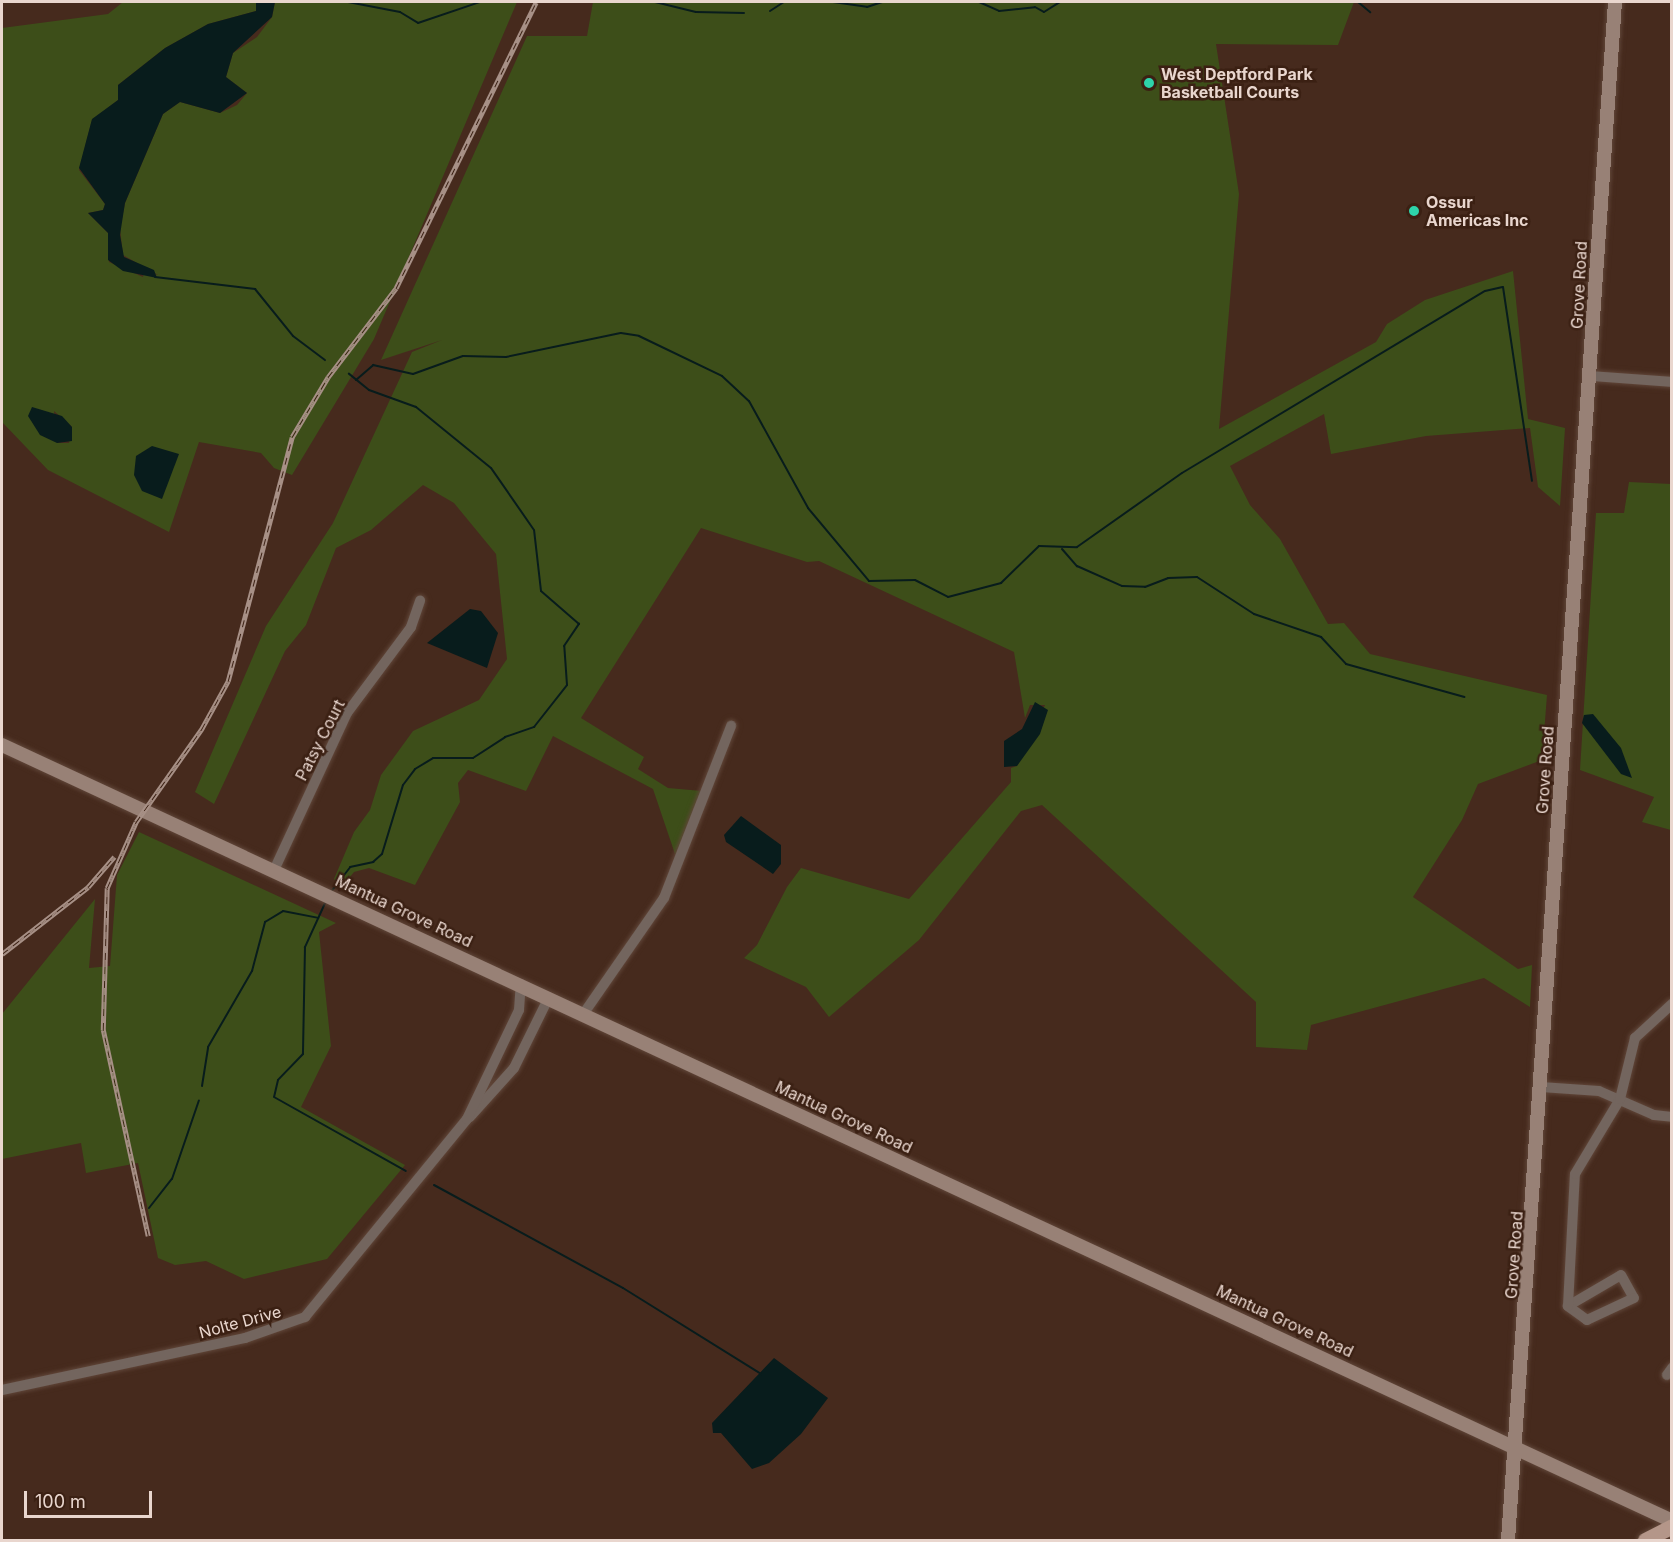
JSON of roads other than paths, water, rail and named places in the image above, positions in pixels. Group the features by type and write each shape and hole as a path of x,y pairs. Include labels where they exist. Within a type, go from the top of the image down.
{"main road":[{"name":"Grove Road","path":"1508,1540 1591,376 1615,2"},
{"name":"Mantua Grove Road","path":"2,745 274,868 1671,1521"},
{"path":"1645,1540 1671,1526"}],"street":[{"path":"1591,376 1671,382"},
{"name":"Patsy Court","path":"274,868 347,714 411,627 420,602"},
{"path":"584,1013 664,898 731,726"},
{"name":"Nolte Drive","path":"467,1119 519,1010 521,984"},
{"name":"Nolte Drive","path":"2,1390 245,1338 304,1317 467,1119 514,1068 549,997"},
{"path":"1568,1306 1575,1174 1620,1099 1635,1038 1671,1004"},
{"path":"1541,1087 1599,1090 1654,1115 1671,1117"},
{"path":"1621,1275 1634,1298 1587,1320 1568,1306 1621,1275"}],"water":[{"path":"256,2 275,2 272,17 233,53 226,77 247,93 220,113 180,102 163,114 125,203 120,235 124,257 154,270 157,278 123,271 108,260 108,233 88,213 103,210 105,204 79,168 92,119 118,100 118,85 165,48 208,24 256,11"},
{"path":"32,407 62,416 72,427 72,441 57,443 40,435 28,416"},
{"path":"152,446 179,454 162,499 142,491 134,475 136,456"},
{"path":"470,609 481,611 498,633 487,668 427,643"},
{"path":"1035,702 1048,710 1040,734 1017,766 1004,767 1004,741 1022,729"},
{"path":"1593,714 1621,748 1632,778 1621,774 1582,723 1584,715"},
{"path":"741,816 781,845 781,864 773,874 726,842 724,835"},
{"path":"774,1358 828,1398 801,1434 769,1463 752,1469 721,1433 713,1433 712,1423"}],"waterway":[{"path":"348,2 400,12 418,23 480,2"},
{"path":"655,2 696,12 744,13"},
{"path":"770,11 784,2"},
{"path":"833,2 867,7 882,2"},
{"path":"979,2 999,11 1035,7 1044,12 1060,2"},
{"path":"1358,2 1370,12"},
{"path":"155,277 255,289 293,336 325,360"},
{"path":"356,380 373,365 413,374 463,356 506,357 621,333 639,336 722,376 749,401 808,508 869,581 915,580 948,597 1001,583 1039,546 1077,547 1182,473 1485,291 1503,287 1532,481"},
{"path":"330,893 350,867 373,862 382,854 403,785 415,769 433,758 473,758 505,737 534,727 567,685 564,646 579,624 541,591 534,530 491,468 416,407 369,390 349,374"},
{"path":"1062,549 1077,566 1122,586 1145,587 1168,578 1197,577 1254,614 1321,637 1346,664 1464,697"},
{"path":"326,901 305,947 303,1054 278,1080 274,1097 406,1171"},
{"path":"202,1086 208,1047 252,971 265,922 283,911 318,918"},
{"path":"149,1208 172,1179 199,1100"},
{"path":"434,1185 623,1288 761,1374"}],"railway":[{"path":"148,1236 103,1030 107,888 136,822 201,730 228,681 292,437 328,377 396,288 536,2"},
{"path":"2,954 88,887 114,857"}],"place":[{"name":"West Deptford Park Basketball Courts","path":"1149,83"},
{"name":"Ossur Americas Inc","path":"1414,211"}]}
